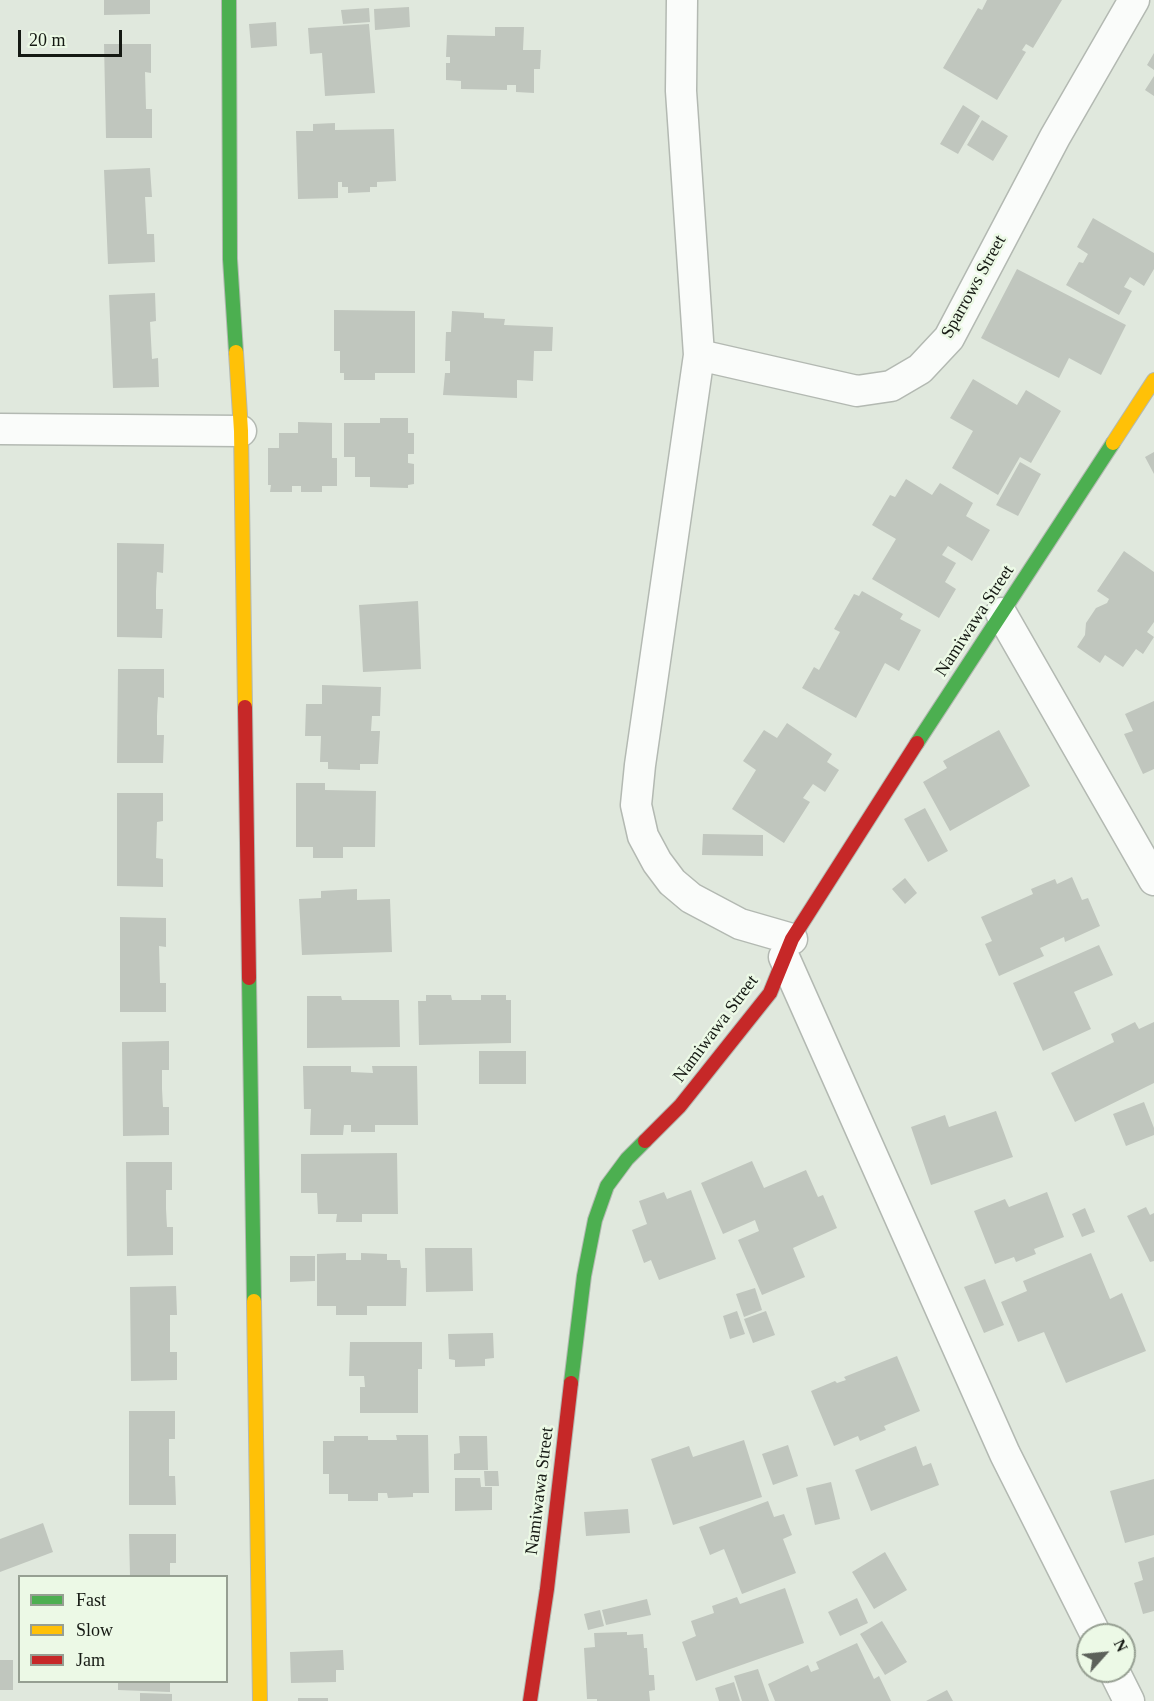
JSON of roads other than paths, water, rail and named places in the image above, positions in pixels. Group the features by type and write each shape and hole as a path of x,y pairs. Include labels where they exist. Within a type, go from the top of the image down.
{"street":[{"path":"229,0 230,259 241,430 260,1701"},
{"path":"682,0 681,91 699,355 640,765 636,805 643,836 657,862 672,882 691,898 788,948 1005,1454 1090,1623"},
{"name":"Sparrows Street","path":"699,355 857,391 891,386 920,369 949,338 1055,136 1134,0"},
{"name":"Namiwawa Street","path":"530,1701 548,1577 584,1276 595,1220 607,1186 627,1159 680,1106 770,993 788,948 1001,613 1154,380"},
{"path":"0,429 241,430"},
{"path":"1001,613 1154,880"},
{"path":"1120,1683 1129,1701"}]}
